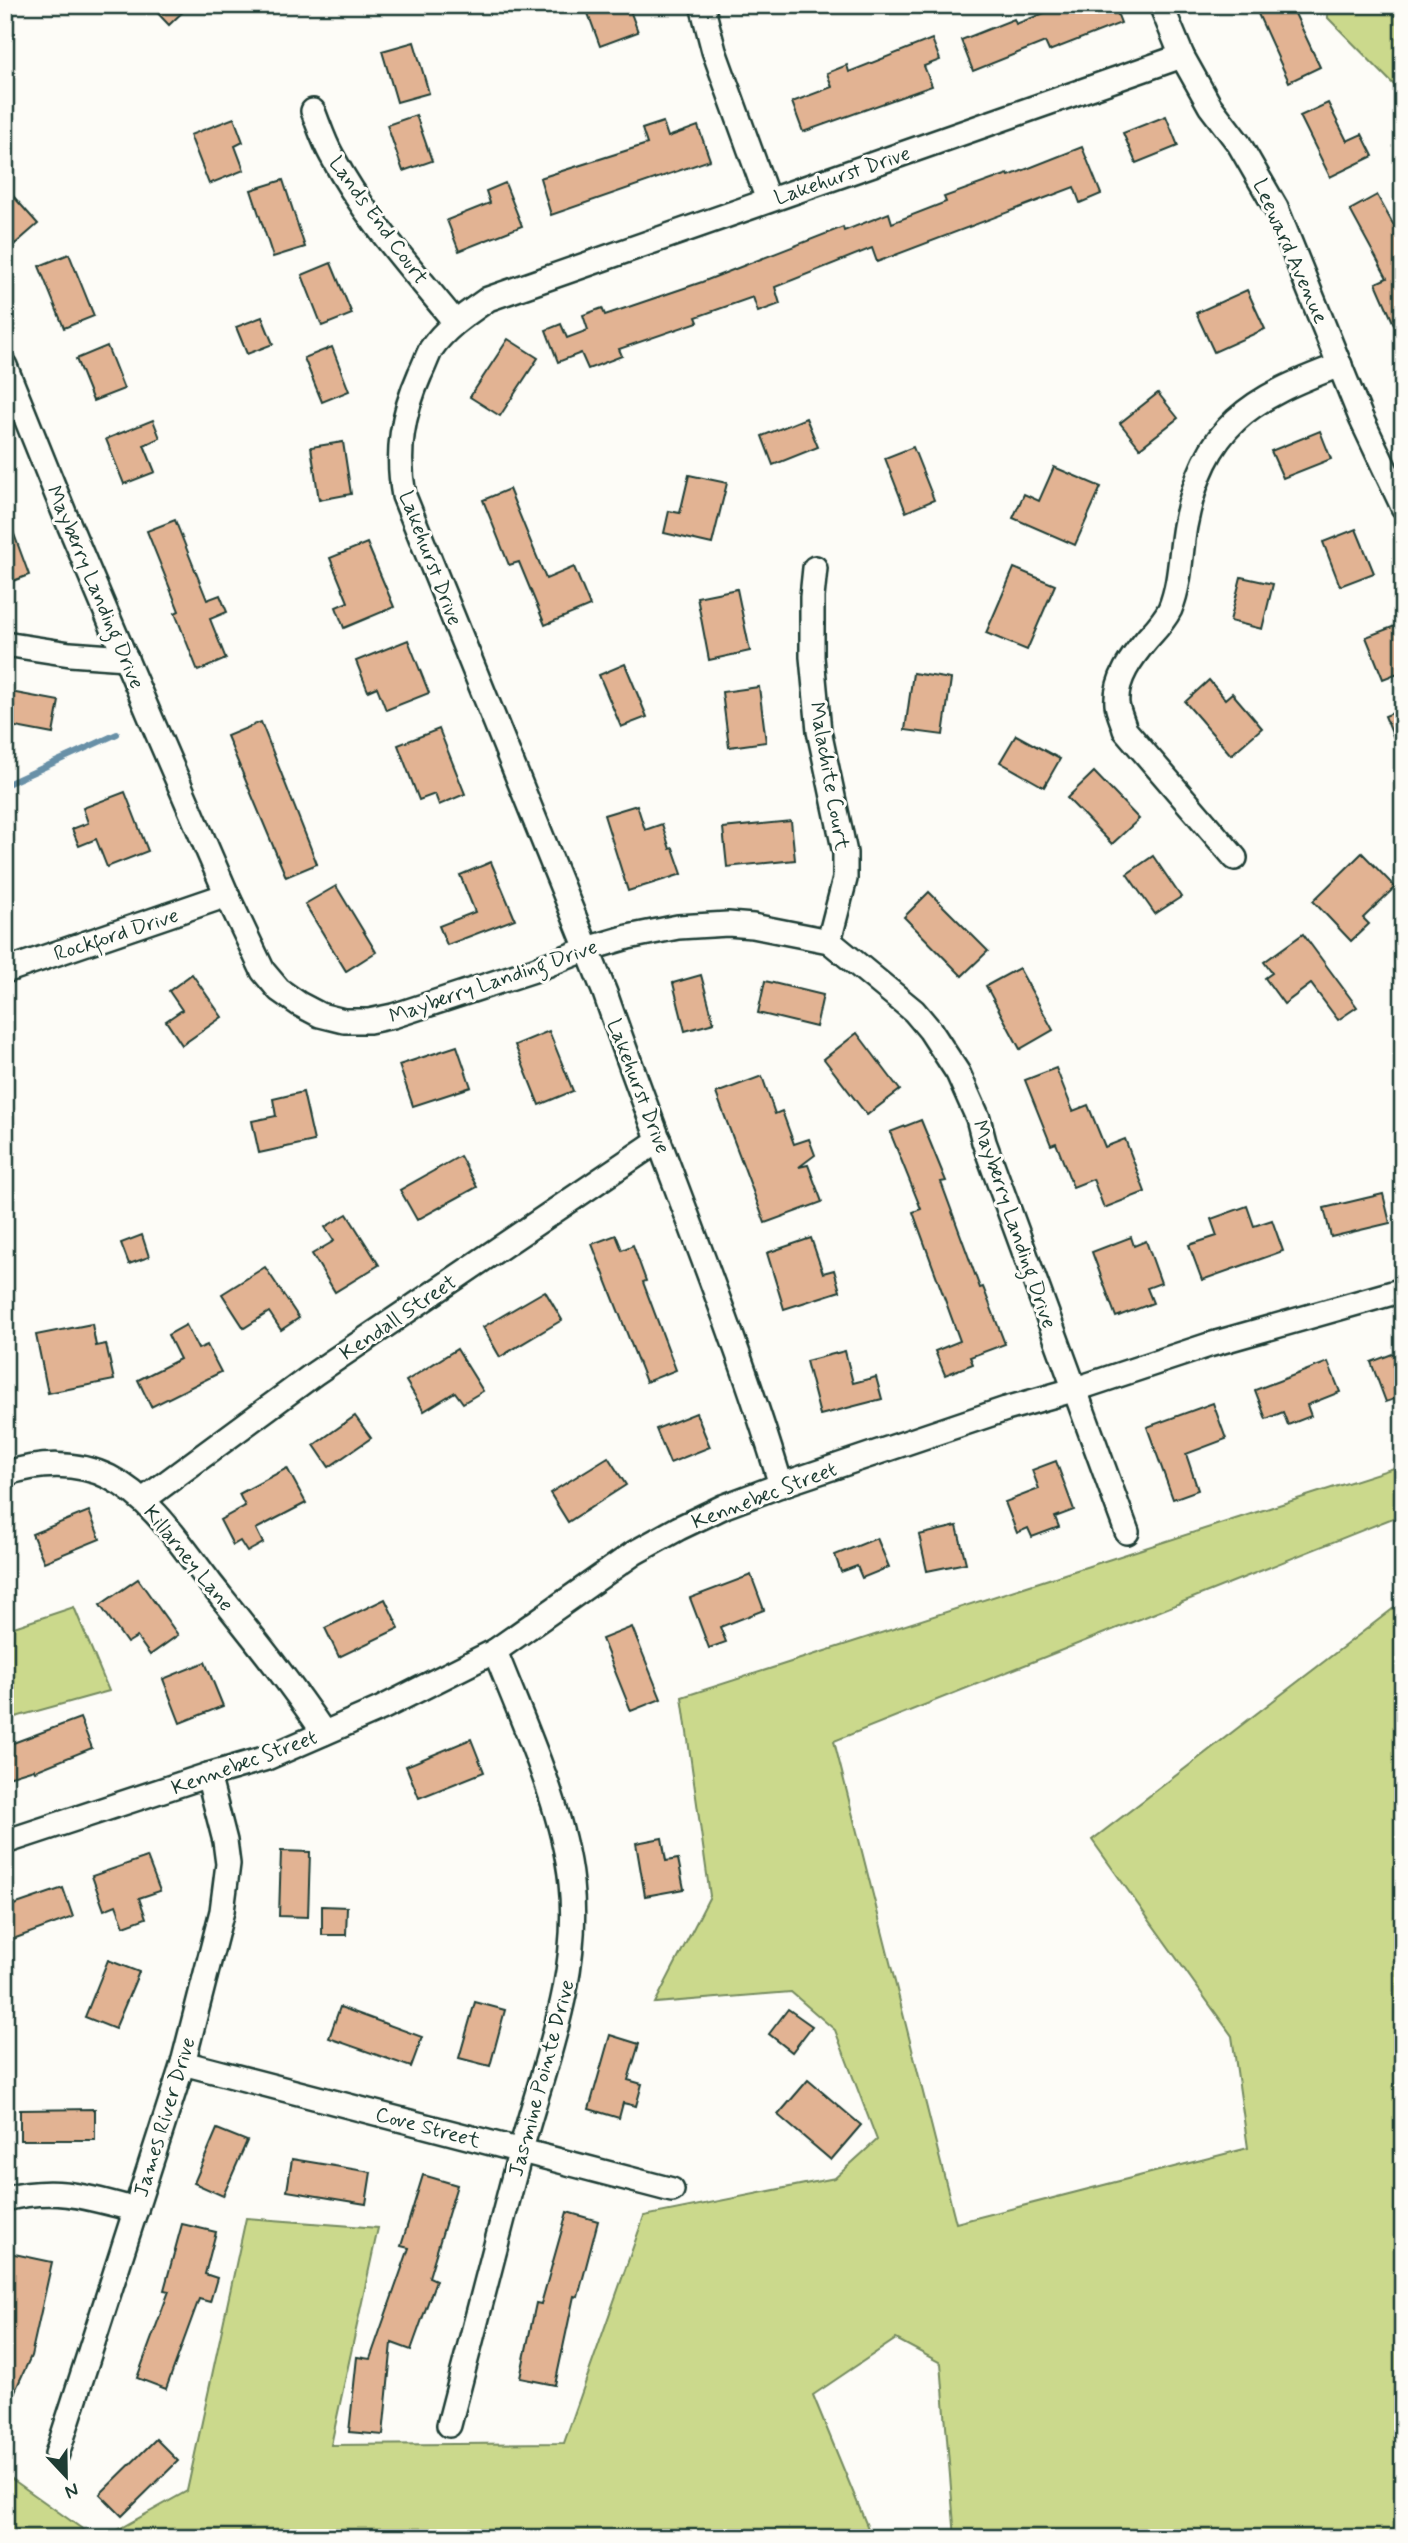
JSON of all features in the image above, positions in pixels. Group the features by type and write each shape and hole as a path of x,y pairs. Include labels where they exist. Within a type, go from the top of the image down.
{"street":[{"path":"702,5 714,51 768,200"},
{"name":"Leeward Avenue","path":"1161,5 1182,56 1210,106 1239,144 1276,208 1361,418 1403,507"},
{"name":"Lakehurst Drive","path":"781,1485 760,1413 587,949 404,496 400,446 410,396 431,349 455,322 488,299 1182,56"},
{"name":"Lands End Court","path":"313,111 331,154 352,191 455,322"},
{"path":"1235,858 1125,730 1117,705 1120,679 1133,657 1165,620 1175,596 1186,523 1198,474 1224,431 1242,412 1286,387 1340,365"},
{"name":"Mayberry Landing Drive","path":"5,366 65,515 227,895 263,971 279,990 320,1015 344,1021 369,1021 393,1016 534,970 587,949 678,927 728,924 753,926 829,941 914,1011 958,1073 978,1118 984,1142 1073,1390 1127,1532"},
{"name":"Malachite Court","path":"815,568 812,657 819,731 845,853 845,878 829,941"},
{"path":"5,644 70,654 126,658"},
{"name":"Rockford Drive","path":"5,971 227,895"},
{"name":"Kendall Street","path":"142,1500 314,1374 659,1140"},
{"name":"Kennebec Street","path":"5,1842 267,1758 382,1708 495,1651 634,1553 713,1512 781,1485 1006,1409 1209,1345 1403,1290"},
{"name":"Killarney Lane","path":"5,1474 64,1464 108,1477 142,1500 285,1678 324,1733"},
{"name":"Jasmine Pointe Drive","path":"449,2425 521,2151 565,1997 572,1934 571,1884 555,1810 495,1651"},
{"name":"James River Drive","path":"57,2454 183,2063 222,1911 228,1864 225,1841 208,1775"},
{"name":"Cove Street","path":"183,2063 672,2190"},
{"path":"5,2199 40,2192 62,2192 136,2210"}],"green space":[{"path":"1327,5 1403,5 1403,94 1328,18"},
{"path":"1403,1465 1403,1514 834,1741 956,2223 1248,2148 1232,2036 1092,1840 1403,1601 1403,2538 955,2538 941,2363 896,2339 813,2395 872,2538 103,2538 187,2491 246,2218 378,2228 331,2445 564,2443 644,2216 835,2178 877,2140 835,2030 791,1992 655,2003 710,1896 682,1697"},
{"path":"74,1607 109,1691 5,1720 5,1630"},
{"path":"5,2474 95,2538 5,2538"}],"building":[{"path":"150,5 190,5 169,25"},
{"path":"585,5 628,5 638,32 600,46"},
{"path":"1065,5 1114,5 1121,23 1049,51 1045,42 973,71 961,40 1014,19 1016,24"},
{"path":"1254,5 1291,5 1320,67 1289,82"},
{"path":"932,39 940,60 924,66 932,86 803,132 792,102 832,87 827,73 847,65 849,72"},
{"path":"414,42 429,93 397,102 382,51"},
{"path":"1328,103 1347,141 1362,134 1373,156 1330,177 1300,116"},
{"path":"416,115 432,161 403,171 387,125"},
{"path":"1166,116 1178,146 1136,163 1123,133"},
{"path":"234,118 243,142 235,146 244,170 209,184 190,135"},
{"path":"663,122 668,137 698,126 710,160 551,215 540,178 647,144 642,129"},
{"path":"1082,147 1101,194 1080,203 1074,187 877,262 872,248 775,287 780,304 758,312 753,297 696,317 698,322 619,349 622,356 588,369 581,353 558,362 546,330 561,324 567,338 588,330 583,315 602,308 605,315 702,282 843,227 844,231 889,213 892,223 946,202 944,197 1008,174 1009,176"},
{"path":"283,180 305,247 273,257 251,190"},
{"path":"505,183 522,226 459,251 447,220 490,203 486,191"},
{"path":"5,187 38,224 15,244 5,233"},
{"path":"1377,195 1403,242 1403,345 1376,283 1387,278 1350,210"},
{"path":"69,254 94,316 64,328 39,266"},
{"path":"331,263 352,314 322,326 302,275"},
{"path":"1247,290 1265,329 1214,352 1196,313"},
{"path":"262,317 273,344 247,354 236,327"},
{"path":"508,339 538,358 500,416 470,397"},
{"path":"107,346 124,389 93,401 76,359"},
{"path":"332,347 349,391 322,402 304,358"},
{"path":"1158,393 1178,418 1140,448 1120,423"},
{"path":"806,418 818,447 773,465 762,436"},
{"path":"153,420 160,438 144,445 155,472 124,484 106,439"},
{"path":"1320,431 1331,459 1283,478 1271,451"},
{"path":"343,442 351,494 319,500 311,447"},
{"path":"913,447 934,500 906,512 885,458"},
{"path":"1054,467 1101,487 1075,545 1013,518 1024,494 1039,501"},
{"path":"689,475 727,483 712,544 664,533 669,511 680,513"},
{"path":"509,489 546,579 574,567 590,606 545,625 519,562 509,565 483,500"},
{"path":"7,515 29,575 5,584 5,516"},
{"path":"175,520 207,600 220,595 227,612 210,619 226,659 198,671 175,613 179,611 147,531"},
{"path":"1356,529 1374,573 1340,586 1323,542"},
{"path":"367,543 394,607 344,628 336,607 348,602 330,558"},
{"path":"1014,568 1055,585 1027,650 986,633"},
{"path":"1241,577 1273,584 1262,629 1230,621"},
{"path":"737,589 750,651 709,660 697,597"},
{"path":"1403,623 1403,671 1383,679 1366,637"},
{"path":"408,640 429,693 386,710 377,687 368,691 356,661"},
{"path":"625,664 647,717 621,727 599,675"},
{"path":"913,673 951,679 943,735 905,730"},
{"path":"1209,680 1225,699 1232,693 1262,728 1231,755 1185,702"},
{"path":"759,687 766,742 729,747 722,692"},
{"path":"5,691 59,701 53,734 5,725"},
{"path":"1403,709 1403,758 1402,758 1385,716"},
{"path":"261,722 317,864 286,877 227,736"},
{"path":"439,729 465,794 439,805 435,794 419,800 398,745"},
{"path":"1016,735 1060,759 1044,787 1000,762"},
{"path":"1094,772 1139,819 1112,844 1067,798"},
{"path":"125,792 148,851 107,867 96,839 79,846 72,829 88,823 83,808"},
{"path":"637,805 645,830 662,824 682,874 628,891 604,815"},
{"path":"791,821 795,860 727,867 723,828"},
{"path":"1362,853 1395,887 1363,918 1369,924 1351,941 1313,901"},
{"path":"1153,856 1181,897 1155,914 1127,874"},
{"path":"491,862 515,919 447,945 439,926 475,912 460,875"},
{"path":"336,886 376,952 346,971 305,904"},
{"path":"929,892 988,951 962,976 904,917"},
{"path":"1303,934 1357,1007 1338,1020 1311,984 1284,1004 1265,978 1272,973 1264,962"},
{"path":"1019,968 1053,1030 1020,1049 986,986"},
{"path":"192,974 222,1017 182,1045 166,1021 182,1010 169,991"},
{"path":"701,975 714,1023 685,1031 673,983"},
{"path":"765,981 823,995 816,1027 758,1013"},
{"path":"549,1031 573,1091 539,1105 515,1045"},
{"path":"857,1033 900,1090 867,1115 824,1059"},
{"path":"457,1046 471,1087 413,1106 399,1065"},
{"path":"1056,1068 1073,1111 1088,1105 1105,1147 1125,1139 1145,1192 1104,1208 1093,1179 1073,1187 1056,1143 1051,1145 1025,1080"},
{"path":"762,1076 775,1114 782,1111 794,1144 809,1139 815,1155 799,1167 808,1165 822,1202 765,1223 716,1093"},
{"path":"303,1092 314,1141 259,1153 252,1121 276,1116 273,1099"},
{"path":"921,1120 946,1181 941,1182 980,1288 983,1287 1005,1344 970,1357 973,1364 945,1375 935,1351 960,1341 913,1212 921,1209 890,1132"},
{"path":"460,1156 477,1187 417,1220 400,1190"},
{"path":"1383,1194 1390,1223 1331,1237 1324,1208"},
{"path":"1247,1206 1254,1226 1272,1220 1283,1251 1202,1280 1189,1245 1217,1236 1211,1219"},
{"path":"347,1214 379,1265 335,1292 312,1254 334,1241 325,1227"},
{"path":"142,1235 149,1257 129,1264 121,1243"},
{"path":"616,1235 622,1250 633,1245 646,1281 643,1282 676,1370 646,1382 592,1244"},
{"path":"1131,1237 1134,1246 1146,1241 1161,1283 1147,1288 1153,1303 1116,1317 1092,1252"},
{"path":"811,1238 823,1273 834,1270 840,1291 784,1309 767,1253"},
{"path":"265,1267 299,1318 281,1330 269,1312 244,1328 222,1294"},
{"path":"545,1291 562,1320 500,1357 483,1327"},
{"path":"92,1324 96,1346 106,1344 114,1380 48,1393 36,1335"},
{"path":"186,1325 198,1349 207,1345 221,1372 151,1407 138,1380 180,1359 168,1335"},
{"path":"457,1349 483,1391 463,1403 455,1392 424,1411 406,1381"},
{"path":"1403,1350 1403,1396 1386,1402 1371,1362"},
{"path":"845,1351 853,1383 876,1377 882,1399 820,1415 806,1361"},
{"path":"1328,1362 1340,1392 1307,1405 1311,1416 1288,1425 1283,1412 1266,1419 1255,1390"},
{"path":"1213,1403 1226,1439 1186,1454 1198,1490 1173,1499 1147,1427"},
{"path":"696,1413 710,1447 670,1463 656,1429"},
{"path":"355,1416 371,1438 329,1467 314,1445"},
{"path":"608,1457 626,1485 568,1522 550,1493"},
{"path":"1056,1461 1074,1510 1055,1517 1059,1527 1032,1537 1028,1528 1017,1533 1005,1502 1039,1489 1032,1470"},
{"path":"287,1468 306,1503 256,1529 263,1543 247,1552 240,1541 233,1545 220,1520 245,1506 239,1494"},
{"path":"89,1511 100,1539 44,1562 32,1534"},
{"path":"957,1526 966,1563 927,1571 919,1535"},
{"path":"877,1538 889,1567 862,1578 857,1566 841,1572 835,1555"},
{"path":"751,1575 764,1610 720,1627 726,1642 709,1648 690,1598"},
{"path":"138,1579 178,1635 150,1655 137,1637 127,1643 100,1605"},
{"path":"385,1599 399,1628 339,1657 325,1628"},
{"path":"632,1627 661,1699 631,1711 602,1639"},
{"path":"205,1662 223,1706 180,1723 163,1679"},
{"path":"80,1718 92,1748 35,1771 34,1769 5,1778 5,1746"},
{"path":"471,1739 484,1772 419,1798 406,1766"},
{"path":"662,1838 666,1861 678,1859 684,1889 645,1896 636,1843"},
{"path":"281,1851 310,1852 308,1917 279,1916"},
{"path":"147,1857 160,1891 139,1898 146,1918 124,1926 116,1905 104,1910 92,1876"},
{"path":"63,1888 73,1917 5,1942 5,1908"},
{"path":"322,1906 347,1907 346,1935 322,1935"},
{"path":"108,1960 139,1972 115,2029 85,2017"},
{"path":"475,2002 505,2010 490,2066 459,2058"},
{"path":"340,2007 422,2037 411,2067 329,2038"},
{"path":"788,2009 812,2026 792,2052 769,2034"},
{"path":"610,2035 639,2044 628,2080 642,2084 636,2106 623,2103 619,2118 589,2109"},
{"path":"808,2080 861,2125 831,2160 778,2115"},
{"path":"95,2109 95,2140 20,2140 20,2110"},
{"path":"217,2129 247,2141 223,2196 194,2183"},
{"path":"292,2159 371,2172 366,2204 287,2191"},
{"path":"423,2175 457,2185 429,2277 436,2280 411,2350 392,2343 383,2435 349,2432 357,2357 370,2359 409,2248 401,2246"},
{"path":"567,2212 598,2221 578,2297 574,2296 555,2385 520,2378 536,2303 541,2304"},
{"path":"182,2224 216,2232 205,2274 217,2278 210,2302 199,2299 166,2389 137,2378 169,2291 164,2290"},
{"path":"5,2252 52,2262 31,2356 5,2413"},
{"path":"156,2439 178,2461 122,2516 100,2494"}],"waterway":[{"path":"5,785 117,734"}]}
